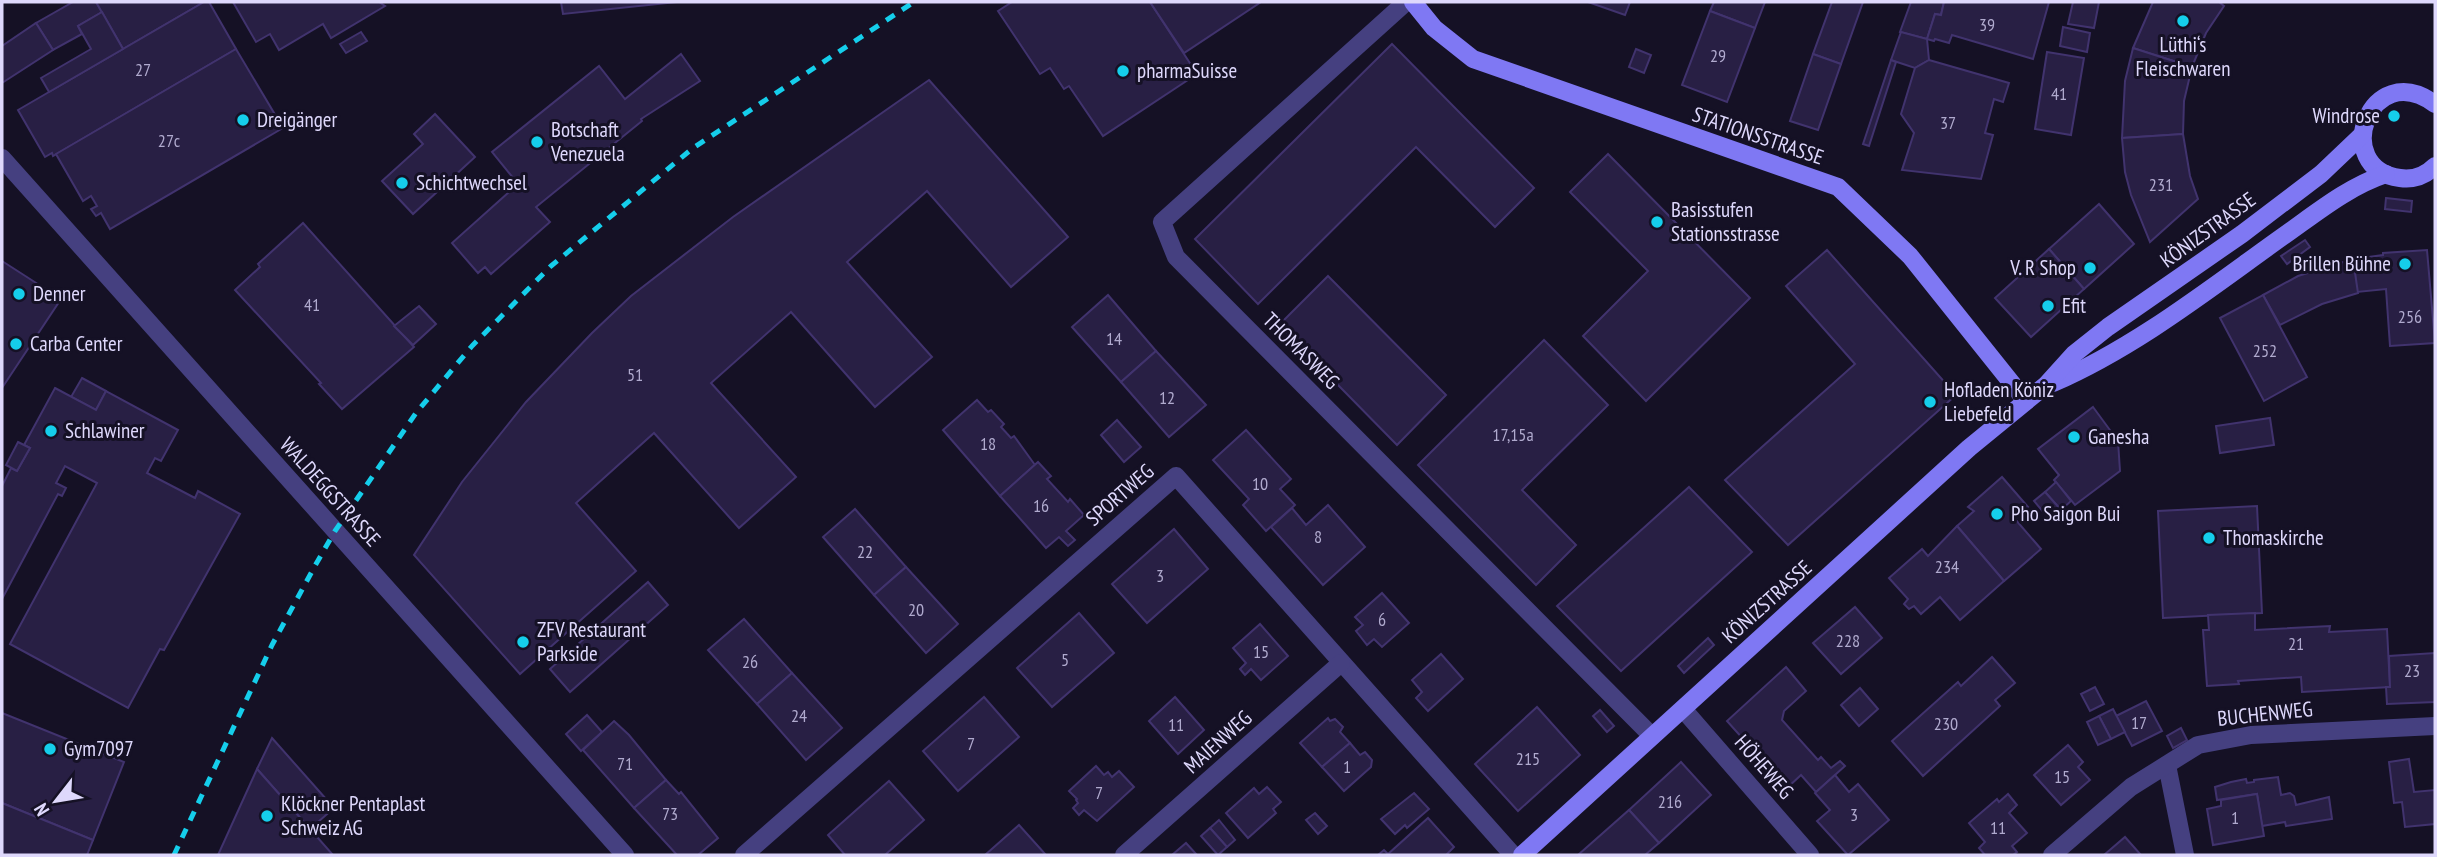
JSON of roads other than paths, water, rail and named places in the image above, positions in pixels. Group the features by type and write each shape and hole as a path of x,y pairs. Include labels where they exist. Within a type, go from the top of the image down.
{"main road":[{"name":"STATIONSSTRASSE","path":"1413,2 1434,28 1473,59 1838,187 1910,256 2026,401"},
{"path":"2432,98 2406,92 2385,97 2366,117 2362,135 2371,162 2386,174 2406,179 2425,174 2435,166"},
{"name":"KÖNIZSTRASSE","path":"1521,855 1969,448 2046,385 2074,354 2252,227 2321,174 2362,135"},
{"name":"KÖNIZSTRASSE","path":"2046,385 2085,369 2121,347 2366,180 2386,174"}],"street":[{"name":"THOMASWEG","path":"1406,2 1162,222 1176,257 1652,736"},
{"name":"WALDEGGSTRASSE","path":"2,158 625,855"},
{"name":"SPORTWEG","path":"744,855 1176,476 1513,855"},
{"name":"MAIENWEG","path":"1124,855 1341,663"},
{"name":"HÖHEWEG","path":"1683,709 1810,855"},
{"name":"BUCHENWEG","path":"2052,855 2131,787 2198,745 2251,735 2435,726"},
{"path":"2167,765 2185,855"}],"railway":[{"path":"174,855 272,645 335,531 416,413 472,346 551,266 693,148 914,2"}],"place":[{"name":"Lüthi‘s Fleischwaren","path":"2183,21"},
{"name":"pharmaSuisse","path":"1123,71"},
{"name":"Windrose","path":"2394,116"},
{"name":"Dreigänger","path":"243,120"},
{"name":"Botschaft Venezuela","path":"537,142"},
{"name":"Schichtwechsel","path":"402,183"},
{"name":"Basisstufen Stationsstrasse","path":"1657,222"},
{"name":"Brillen Bühne","path":"2405,264"},
{"name":"V. R Shop","path":"2090,268"},
{"name":"Denner","path":"19,294"},
{"name":"Efit","path":"2048,306"},
{"name":"Carba Center","path":"16,344"},
{"name":"Hofladen Köniz Liebefeld","path":"1930,402"},
{"name":"Schlawiner","path":"51,431"},
{"name":"Ganesha","path":"2074,437"},
{"name":"Pho Saigon Bui","path":"1997,514"},
{"name":"Thomaskirche","path":"2209,538"},
{"name":"ZFV Restaurant Parkside","path":"523,642"},
{"name":"Gym7097","path":"50,749"},
{"name":"Klöckner Pentaplast Schweiz AG","path":"267,816"}]}
